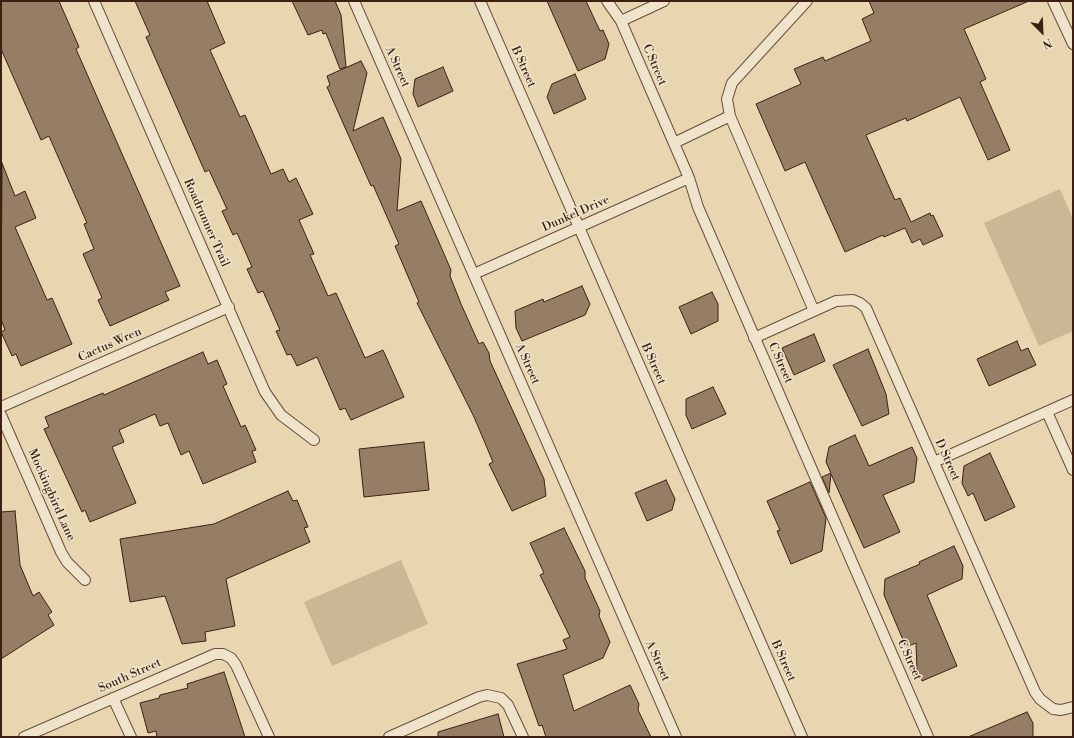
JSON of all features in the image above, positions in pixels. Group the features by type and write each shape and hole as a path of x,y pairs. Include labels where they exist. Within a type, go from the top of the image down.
{"lane":[{"name":"Roadrunner Trail","path":"94,1 272,405 292,425 314,440"},
{"name":"A Street","path":"354,1 676,737"},
{"name":"B Street","path":"480,1 802,737"},
{"name":"C Street","path":"607,1 621,21 689,178 696,203 928,737"},
{"path":"621,21 664,1"},
{"path":"807,1 732,83 727,99 730,116 814,311"},
{"path":"1053,1 1073,44"},
{"path":"674,143 730,116"},
{"name":"Dunkel Drive","path":"474,274 689,178"},
{"name":"D Street","path":"754,338 814,311 845,300 860,303 866,308 1034,692 1045,704 1053,709 1061,710 1073,706"},
{"name":"Cactus Wren","path":"1,407 228,307"},
{"path":"934,462 1073,400"},
{"path":"1047,412 1073,470"},
{"name":"Mockingbird Lane","path":"1,415 61,552 67,562 85,580"},
{"name":"South Street","path":"24,737 215,654 223,654 230,658 241,674 268,737"},
{"path":"391,736 479,697 487,695 502,698 512,713 523,737"},
{"path":"113,698 131,737"}],"shaded area":[{"path":"1060,189 1073,219 1073,331 1039,346 984,223"},
{"path":"401,560 428,624 332,666 304,602"}],"building":[{"path":"1,1 59,1 79,47 76,49 180,286 165,292 169,300 110,326 98,300 102,298 83,254 94,249 84,224 87,223 49,136 41,140 1,49"},
{"path":"135,1 207,1 225,43 210,50 240,117 245,115 271,174 283,169 289,182 296,178 313,214 299,220 314,254 310,255 328,296 336,293 365,358 383,350 404,397 351,420 345,408 340,410 317,357 297,366 291,354 287,355 276,331 280,330 263,291 258,293 247,269 252,267 237,233 233,235 222,211 227,209 209,170 205,172 146,37 150,35"},
{"path":"292,1 335,1 341,15 346,67 340,69 326,33 323,34 322,30 308,35"},
{"path":"547,1 586,1 600,31 603,30 609,44 605,59 578,71"},
{"path":"869,1 1029,1 964,29 986,79 980,82 1010,150 988,160 960,97 907,121 906,118 866,135 895,200 900,198 911,222 930,213 931,216 933,215 943,236 923,245 920,239 912,243 905,228 884,237 883,235 845,252 805,162 785,171 756,104 801,84 794,69 823,57 825,61 871,41 862,19 874,13"},
{"path":"361,61 367,73 353,131 383,117 401,159 397,211 421,201 451,270 450,276 461,304 479,344 483,342 489,353 490,361 544,479 546,496 512,511 489,464 493,462 474,417 417,303 419,302 395,246 399,244 373,185 371,186 327,87 330,85 327,76"},
{"path":"443,67 453,91 418,107 413,94 415,79"},
{"path":"575,74 586,99 554,114 547,97 552,84"},
{"path":"2,163 15,196 25,191 36,218 15,227 47,300 52,298 72,344 21,366 16,354 12,356 1,332 5,330 1,319"},
{"path":"582,286 590,304 585,315 522,341 516,328 515,311 543,299 544,302"},
{"path":"712,292 718,304 718,321 691,334 679,307"},
{"path":"814,334 825,361 794,375 782,348"},
{"path":"1017,341 1021,351 1028,348 1036,365 989,386 977,359"},
{"path":"868,349 886,394 889,414 862,426 833,365"},
{"path":"203,352 208,364 217,360 227,384 223,386 241,427 245,425 256,450 252,451 256,462 203,484 189,451 181,455 168,423 160,426 155,414 119,430 124,442 112,447 136,503 90,522 85,510 82,512 44,429 49,427 45,417 103,393 104,395"},
{"path":"713,387 726,414 692,429 686,415 686,399"},
{"path":"855,435 869,466 912,447 917,458 914,482 883,495 900,532 864,548 831,474 829,493 822,477 831,473 826,462 829,447"},
{"path":"424,442 429,490 364,497 359,449"},
{"path":"990,453 1015,507 985,521 973,493 968,496 962,483 964,466"},
{"path":"666,480 675,499 672,510 647,521 635,493"},
{"path":"810,482 826,518 822,551 791,564 777,531 780,530 767,501"},
{"path":"288,491 293,501 297,500 308,527 304,528 310,542 226,579 235,626 205,632 206,641 182,644 165,596 130,602 120,539 214,524"},
{"path":"15,511 20,565 33,596 39,592 52,612 48,615 54,625 1,659 1,512"},
{"path":"564,528 585,571 585,578 600,611 599,616 610,642 603,658 563,675 574,711 630,685 639,704 638,710 651,737 546,737 542,725 539,726 517,664 567,649 563,640 570,637 540,575 544,573 530,543"},
{"path":"954,546 963,566 962,579 927,595 957,666 922,681 917,670 916,643 906,647 884,595 885,579 920,564 919,562"},
{"path":"224,672 245,737 157,737 156,731 148,733 140,703 159,698 160,695 188,688 187,684"},
{"path":"1027,712 1033,723 1033,737 968,737"},
{"path":"498,714 504,737 438,737 438,732"}]}
